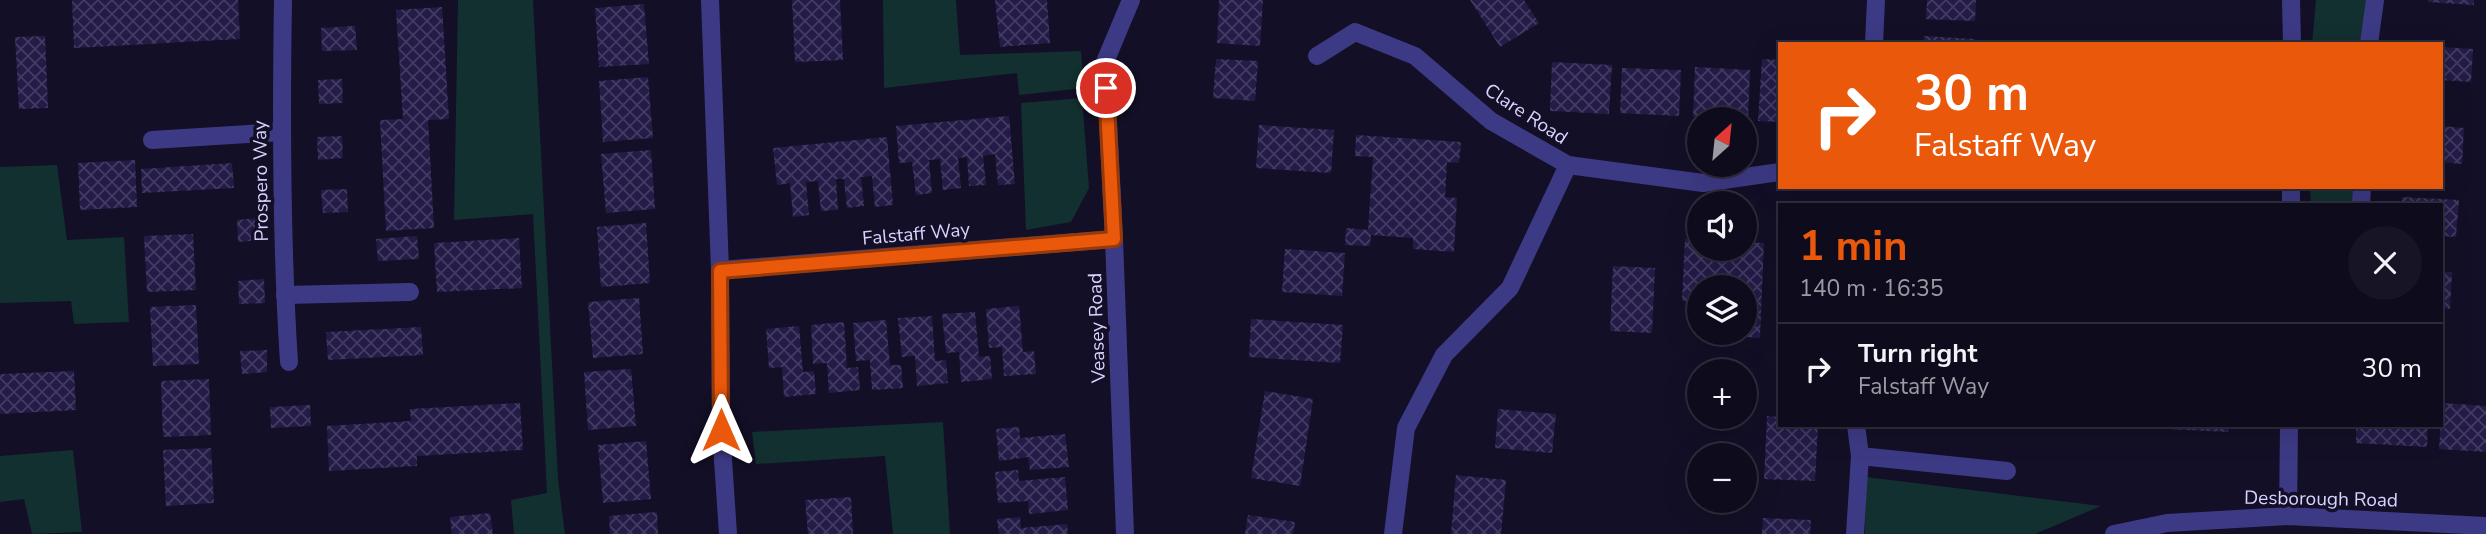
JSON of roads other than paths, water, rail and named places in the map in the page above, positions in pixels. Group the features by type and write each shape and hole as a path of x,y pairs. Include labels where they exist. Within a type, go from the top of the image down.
{"street":[{"name":"Prospero Way","path":"283,0 281,132 289,362"},
{"path":"710,0 720,271 721,430 728,534"},
{"name":"Veasey Road","path":"1125,534 1105,62 1131,0"},
{"path":"1874,42 1875,0"},
{"path":"2291,0 2292,42"},
{"path":"2369,42 2375,0"},
{"name":"Clare Road","path":"1317,56 1355,32 1415,56 1491,121 1568,165 1703,183 1778,172"},
{"path":"152,140 281,132"},
{"path":"1393,534 1406,428 1444,355 1510,288 1568,165"},
{"name":"Falstaff Way","path":"720,271 1114,239"},
{"path":"285,295 410,292"},
{"path":"1855,534 1860,456 1856,427"},
{"path":"2288,516 2289,427"},
{"path":"1860,456 2007,471"},
{"name":"Desborough Road","path":"2114,534 2167,523 2288,516 2486,526"}]}
